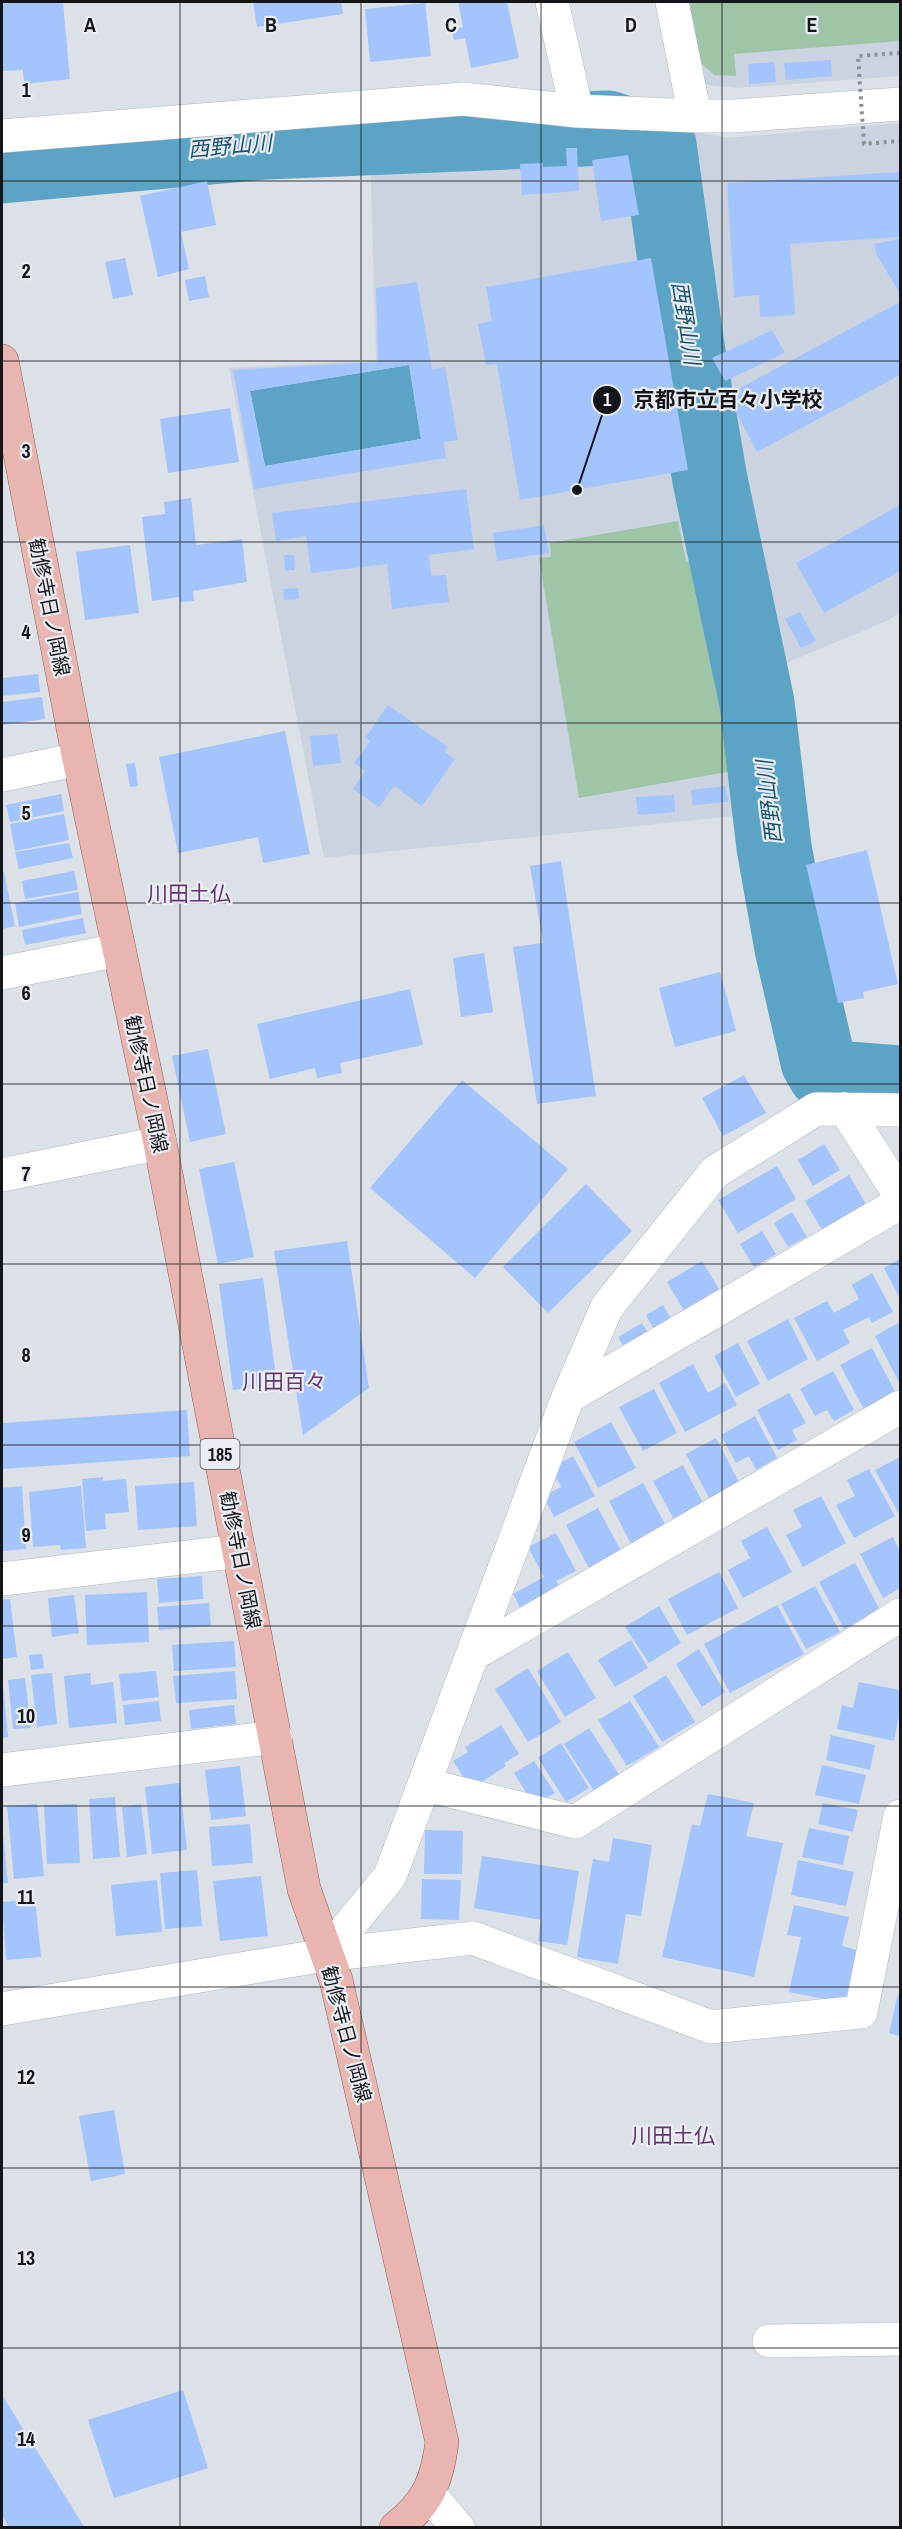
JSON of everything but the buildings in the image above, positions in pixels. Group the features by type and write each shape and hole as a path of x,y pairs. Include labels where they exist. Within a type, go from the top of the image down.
{"main road":[{"name":"勧修寺日ノ岡線","path":"2,361 80,759 160,1143 304,1889 336,1980 362,2083 442,2442 439,2466 429,2494 412,2515 396,2528"}],"street":[{"path":"552,2 577,111"},
{"path":"672,2 695,116"},
{"path":"2,136 463,99 577,111 695,116 735,116 900,104"},
{"path":"2,775 80,759"},
{"path":"2,973 119,950"},
{"path":"326,1955 390,1876 426,1785 568,1397 607,1307 715,1172 816,1108 900,1110"},
{"path":"845,1109 900,1195"},
{"path":"2,1175 160,1143"},
{"path":"568,1397 900,1203"},
{"path":"475,1653 900,1407"},
{"path":"2,1579 239,1551"},
{"path":"426,1785 575,1822 900,1615"},
{"path":"2,1770 276,1737"},
{"path":"2,2009 326,1955 473,1938 711,2026 861,2012 900,1816"},
{"path":"769,2341 900,2339"},
{"path":"429,2494 458,2528"}],"path":[{"path":"900,52 858,56 864,144 900,141"}],"shaded area":[{"path":"900,2 900,76 737,88 702,84 687,64"},
{"path":"900,123 900,612 887,621 750,678 764,813 324,858 229,368 376,360 370,147 629,130 659,125 727,138"}],"green space":[{"path":"688,2 900,2 900,41 734,54 736,76 714,75 697,59"},
{"path":"678,521 686,562 724,554 750,768 579,798 539,558 551,557 550,543"}],"water":[{"path":"409,365 421,439 265,466 250,391"}],"waterway":[{"name":"西野山川","path":"2,166 266,142 608,128 659,145 686,340 710,480 757,703 774,847 792,948 818,1061 825,1073 834,1078 900,1083"},
{"path":"659,145 662,130"}],"place":[{"name":"京都市立百々小学校","path":"577,490"}],"district":[{"name":"川田土仏","path":"189,893"},
{"name":"川田百々","path":"284,1381"},
{"name":"川田土仏","path":"673,2135"}]}
